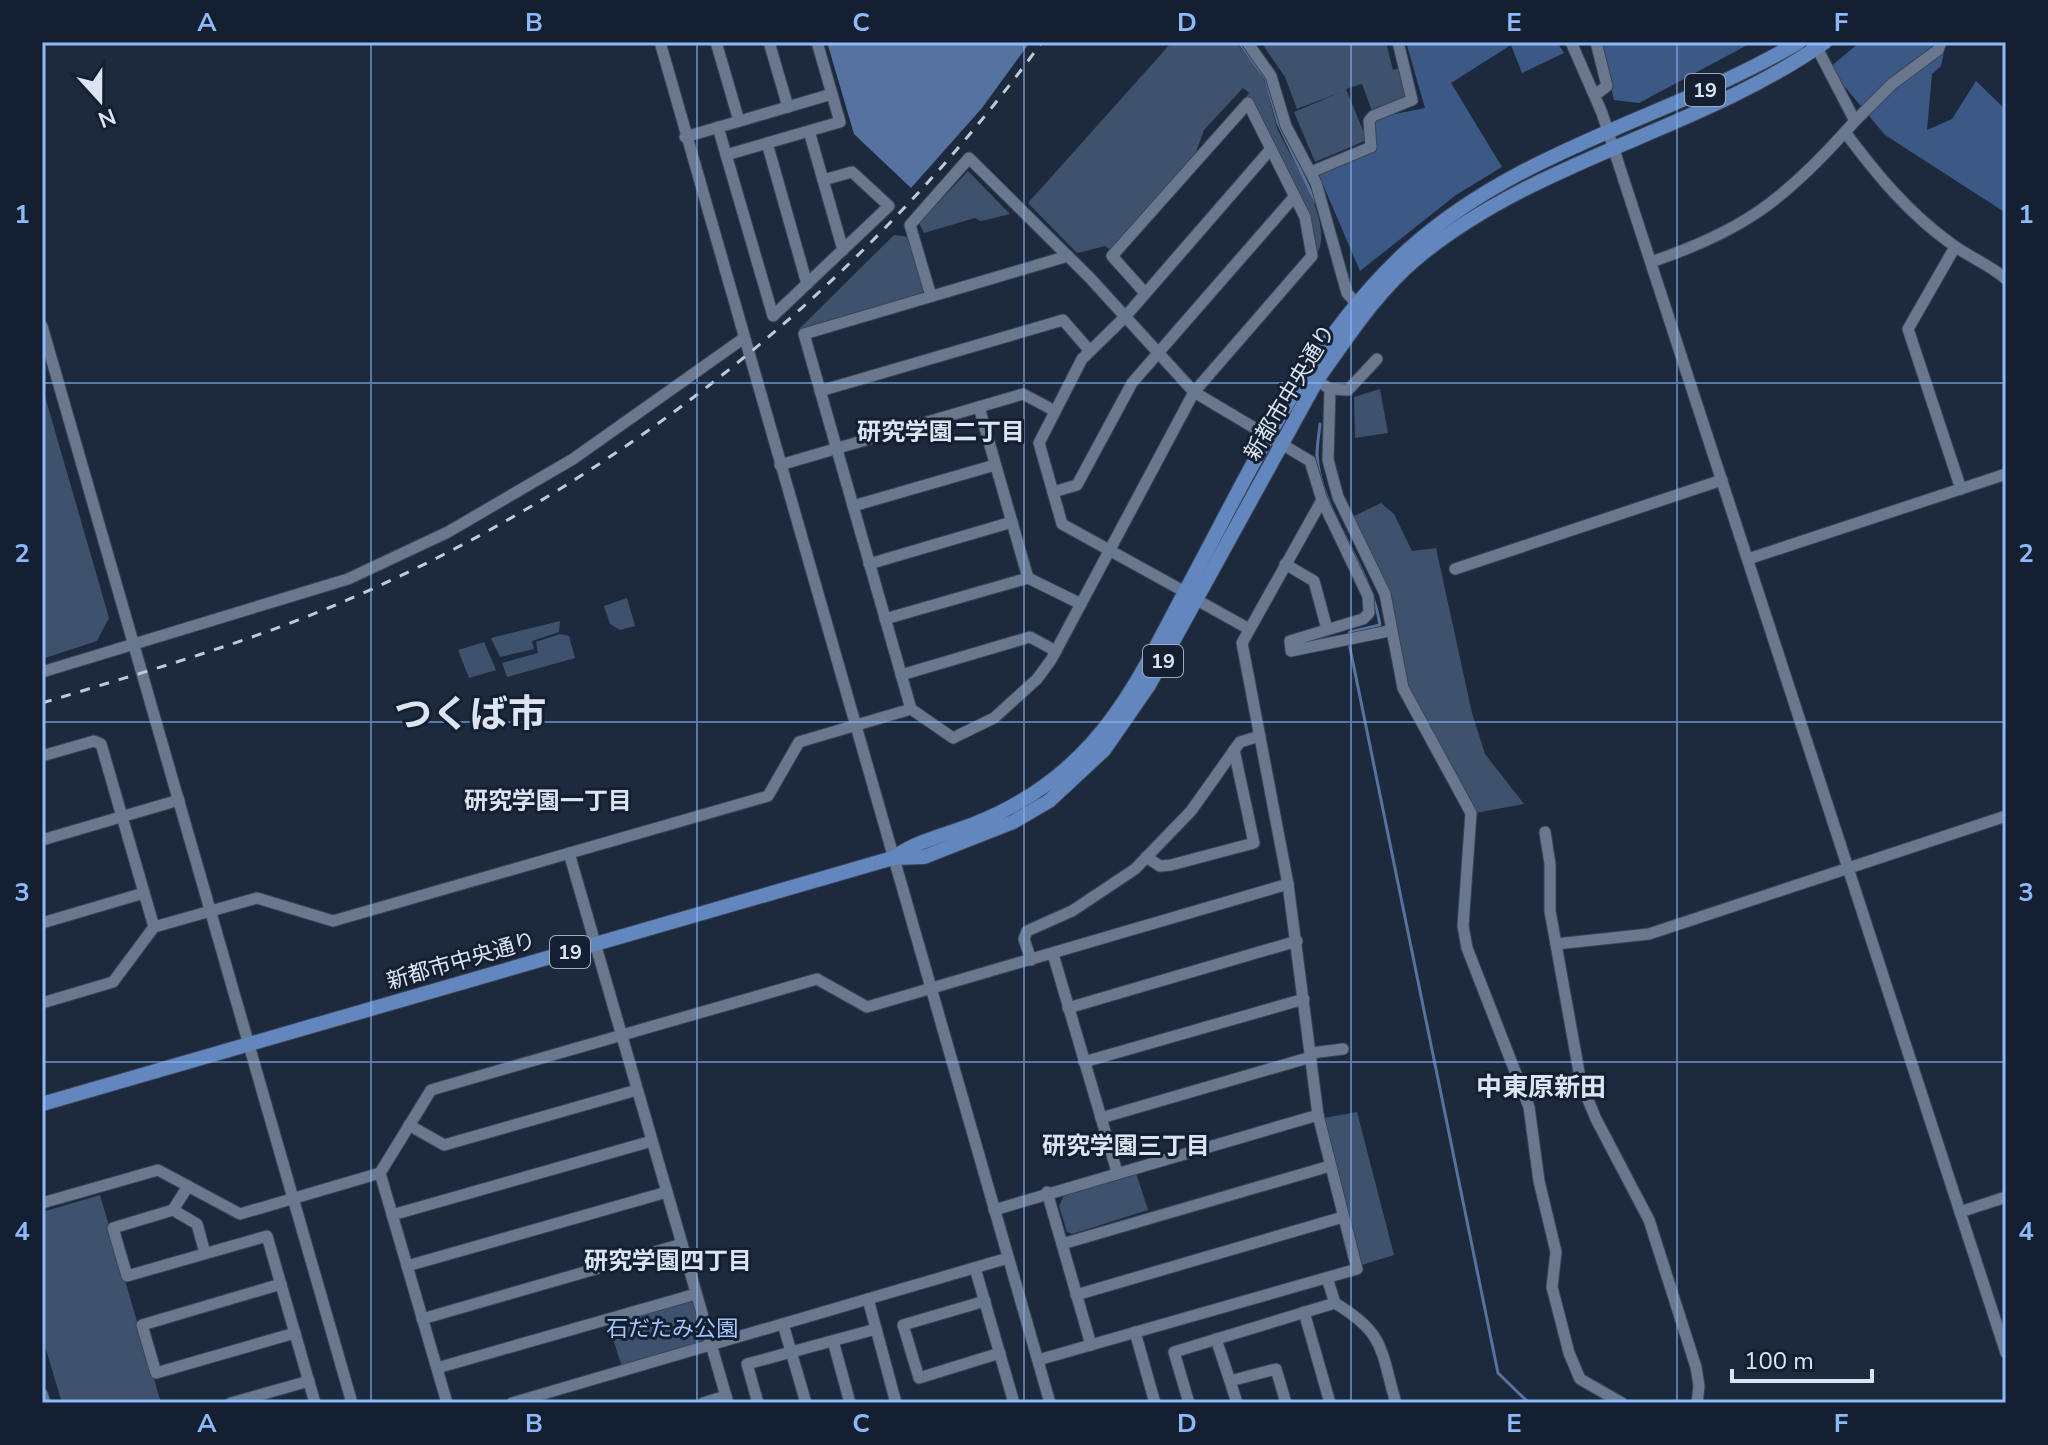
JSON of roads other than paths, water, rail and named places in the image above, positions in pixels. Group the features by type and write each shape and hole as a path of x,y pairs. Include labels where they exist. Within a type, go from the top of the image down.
{"main road":[{"name":"新都市中央通り","path":"42,1104 893,858 911,844 1009,809 1071,765 1117,712 1191,596 1274,442 1310,365 1356,303 1419,241 1490,188 1608,131 1727,81 1797,42"},
{"name":"新都市中央通り","path":"1274,442 1324,384 1354,328 1415,260 1483,210 1613,146 1739,91 1821,45"}],"street":[{"path":"660,42 1050,1403"},
{"path":"716,42 739,121"},
{"path":"769,42 788,107"},
{"path":"726,155 840,122 817,42"},
{"path":"1247,42 1271,76 1286,126 1311,172 1347,293 1356,303"},
{"path":"1311,172 1371,147 1369,121 1373,116 1412,100 1398,42"},
{"path":"1571,42 1595,95 1613,146 1960,1212 2004,1338 2006,1353"},
{"path":"1595,95 1607,86 1596,42"},
{"path":"1651,262 1755,217 1795,184 1892,84 1938,50 1941,42"},
{"path":"1821,45 1855,121"},
{"path":"685,137 832,94"},
{"path":"1068,256 804,334 911,709 953,738 1012,705 1037,679 1056,651 1194,392 1312,256 1305,217 1248,103 1112,256 1145,293"},
{"path":"718,127 773,316 889,206 852,172 823,180"},
{"path":"809,131 843,250"},
{"path":"1845,132 1890,190 1955,247 2006,279"},
{"path":"767,143 807,284"},
{"path":"1249,629 1062,524 1039,443 1090,351 1125,317 1270,150"},
{"path":"931,296 910,225 969,158 1068,256 1194,392 1310,461 1322,500 1368,596 1369,613 1363,619 1290,641 1291,651 1389,631"},
{"path":"1053,492 1077,485 1132,383 1159,356 1177,329 1294,197"},
{"path":"1955,247 1908,329 1961,489"},
{"path":"820,391 1063,320 1090,351"},
{"path":"42,326 352,1403"},
{"path":"42,672 348,579 448,532 573,459 744,338"},
{"path":"1377,359 1348,390 1324,384 1328,460 1338,497 1385,594 1389,631 1403,688 1471,813 1465,937 1529,1107 1539,1181 1556,1252 1552,1287 1569,1353 1580,1379 1622,1403"},
{"path":"780,465 1023,394 1055,411"},
{"path":"979,407 1028,578"},
{"path":"853,506 995,465"},
{"path":"1748,559 2006,474"},
{"path":"1455,569 1722,480"},
{"path":"1038,1360 1357,1269 1318,1115 1288,884 1242,643 1322,500"},
{"path":"869,564 1012,522"},
{"path":"1285,564 1314,581 1327,629"},
{"path":"885,619 1028,578 1081,604"},
{"path":"901,675 1030,637 1056,651"},
{"path":"42,1003 113,982 154,927 257,898 333,921 768,796 799,742 911,709"},
{"path":"1031,960 1024,939 1027,931 1099,894 1146,857 1191,811 1240,742 1260,736"},
{"path":"42,756 94,741 101,744 154,927"},
{"path":"1146,857 1160,866 1171,865 1254,843 1234,750"},
{"path":"42,840 179,800"},
{"path":"1556,944 1649,934 2006,816"},
{"path":"1545,832 1550,864 1550,911 1581,1083 1649,1220 1696,1367 1699,1386 1697,1403"},
{"path":"569,853 727,1400 703,1403"},
{"path":"42,1203 158,1170 240,1214 380,1173 431,1090 817,979 867,1007 1288,884"},
{"path":"42,923 144,893"},
{"path":"1068,1008 1297,941"},
{"path":"1053,954 1117,1172"},
{"path":"1084,1062 1304,999"},
{"path":"1101,1118 1339,1046"},
{"path":"409,1125 444,1145 637,1090"},
{"path":"994,1210 1318,1115"},
{"path":"392,1215 652,1141"},
{"path":"1062,1244 1330,1166"},
{"path":"380,1173 447,1403"},
{"path":"188,1186 173,1210 113,1228 127,1276 267,1236 315,1403"},
{"path":"407,1266 667,1192"},
{"path":"1047,1192 1091,1345"},
{"path":"1960,1212 2006,1197"},
{"path":"173,1210 197,1224 205,1253"},
{"path":"1076,1295 1343,1217"},
{"path":"422,1319 682,1244"},
{"path":"512,1403 1008,1258"},
{"path":"975,1268 1014,1403"},
{"path":"1327,1278 1335,1303 1372,1329 1396,1403"},
{"path":"281,1284 142,1325 145,1337 156,1373 295,1333"},
{"path":"437,1368 696,1294"},
{"path":"868,1299 896,1403"},
{"path":"985,1301 903,1325 919,1378 1000,1353"},
{"path":"1189,1403 1174,1352 1335,1303"},
{"path":"1304,1312 1330,1403"},
{"path":"783,1324 806,1403"},
{"path":"758,1403 747,1364 876,1329"},
{"path":"1135,1332 1155,1403"},
{"path":"1216,1339 1237,1403"},
{"path":"833,1341 850,1403"},
{"path":"1230,1381 1276,1369 1286,1403"},
{"path":"231,1403 309,1381"},
{"path":"42,1394 45,1403"}],"waterway":[{"path":"1239,42 1266,79 1278,123 1316,203"},
{"path":"1320,424 1317,455 1320,476 1336,518 1367,581 1380,625 1350,632 1347,636"},
{"path":"1349,643 1498,1373 1529,1403"}],"railway":[{"path":"42,703 233,644 345,601 447,553 546,497 641,436 731,368 817,294 897,215 972,131 1042,42"}],"district":[{"name":"研究学園二丁目","path":"941,432"},
{"name":"つくば市","path":"470,714"},
{"name":"研究学園一丁目","path":"548,801"},
{"name":"中東原新田","path":"1541,1087"},
{"name":"研究学園三丁目","path":"1126,1146"},
{"name":"研究学園四丁目","path":"668,1261"}],"park label":[{"name":"石だたみ公園","path":"672,1328"}]}
